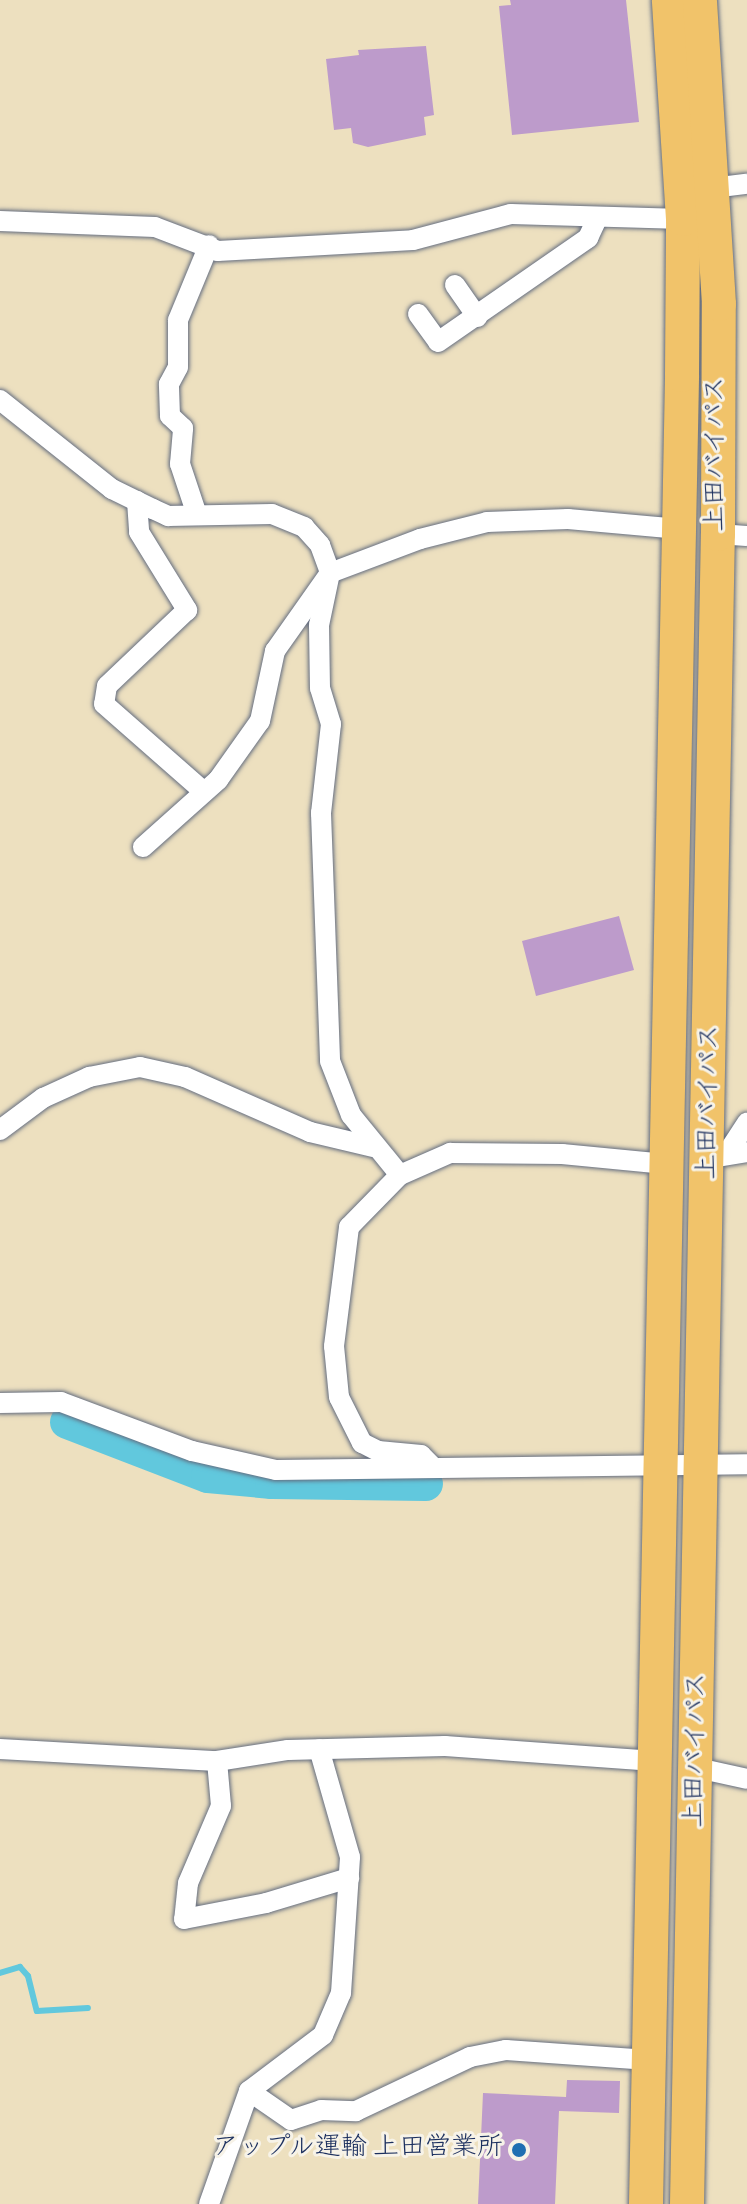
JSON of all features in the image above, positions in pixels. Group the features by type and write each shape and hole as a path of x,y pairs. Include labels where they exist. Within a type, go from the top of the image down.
{"highway":[{"name":"上田バイパス","path":"646,2204 680,529 683,219 669,0"},
{"name":"上田バイパス","path":"687,2204 703,1462 729,1154 732,535 700,0"}],"street":[{"path":"712,188 747,184"},
{"path":"0,221 155,227 209,245 218,251 413,240 511,214 683,219"},
{"path":"418,314 438,342 588,238 598,217"},
{"path":"197,515 180,464 183,428 170,416 169,384 178,367 178,320 209,245"},
{"path":"455,285 477,317"},
{"path":"0,400 112,489 168,516 272,514 304,527 320,545 330,573 319,625 320,688 331,724 321,813 330,1061 336,1089 373,1147 400,1175"},
{"path":"137,501 139,532 187,610 107,686 104,704 204,792"},
{"path":"143,847 204,792 260,721 275,651 330,573 420,539 487,522 568,519 680,529"},
{"path":"0,1130 43,1098 89,1077 140,1067 185,1077 310,1132 373,1147"},
{"path":"729,1154 747,1123"},
{"path":"434,1468 421,1455 378,1451 362,1443 334,1376 349,1227 400,1175 450,1153 562,1154 666,1164"},
{"path":"0,1403 61,1402 192,1451 249,1466 434,1468 703,1462 747,1464"},
{"path":"0,1749 217,1761 319,1749 445,1746 654,1761"},
{"path":"209,2204 249,2091 323,2035 336,2014 350,1857 319,1749"},
{"path":"217,1761 221,1806 188,1883 184,1919 266,1903 349,1878"},
{"path":"697,1768 747,1779"},
{"path":"249,2091 291,2120 321,2110 356,2111 470,2057 506,2050 649,2060"}],"building":[{"path":"510,0 626,0 639,122 512,135 499,6 511,5"},
{"path":"426,46 434,115 424,117 426,135 368,147 353,143 351,128 334,130 326,59 359,55 358,50"},
{"path":"619,916 634,970 536,996 522,941"},
{"name":"アップル運輸 上田営業所","path":"567,2080 620,2081 619,2113 559,2111 555,2204 478,2204 483,2093 566,2097"}],"waterway":[{"path":"67,1422 208,1476 272,1482 426,1484"},
{"path":"0,1973 20,1967 28,1976 37,2011 88,2008"}],"place":[{"name":"アップル運輸 上田営業所","path":"519,2150"}]}
